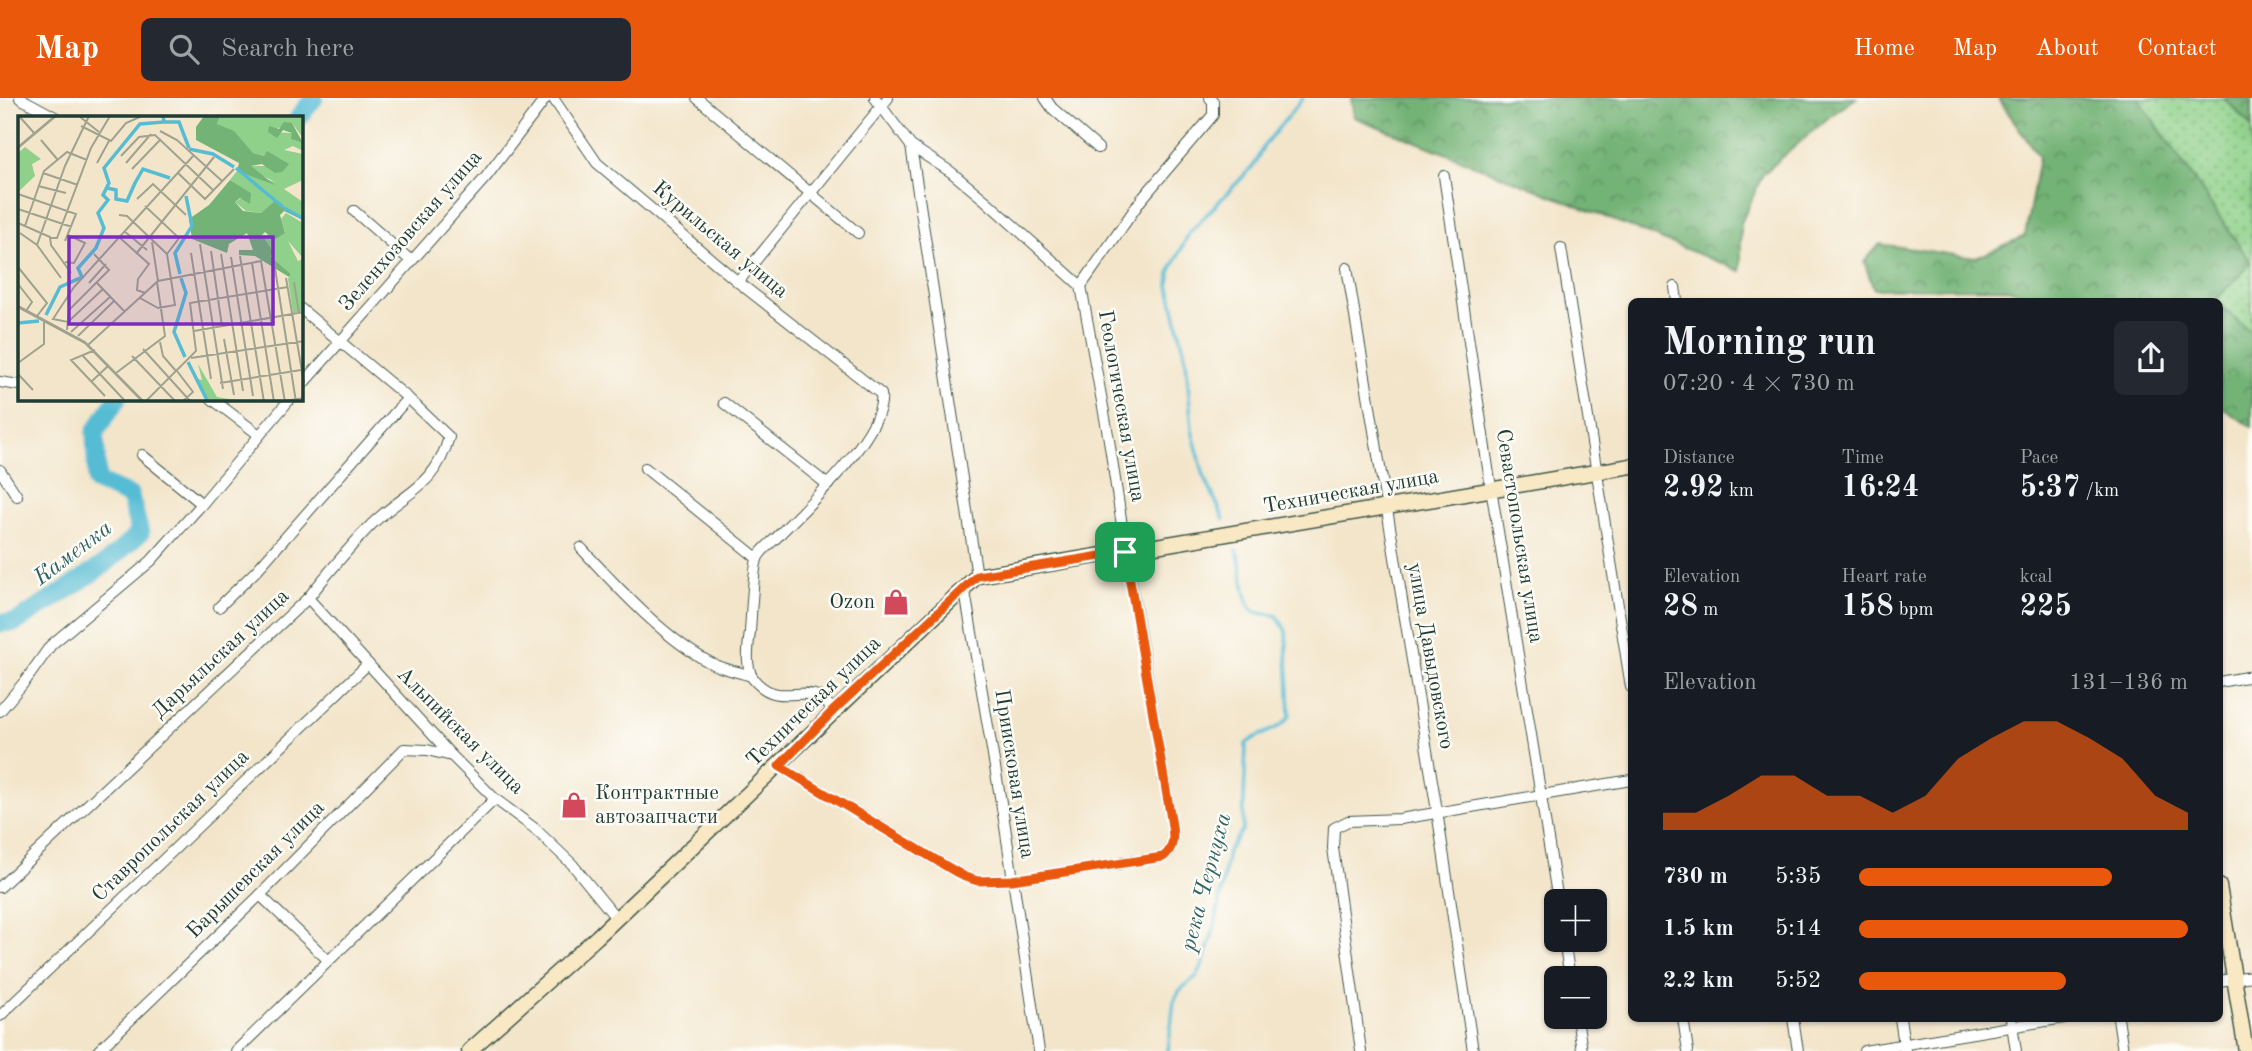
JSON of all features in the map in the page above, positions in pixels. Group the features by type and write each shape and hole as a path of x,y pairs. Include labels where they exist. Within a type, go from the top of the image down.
{"street":[{"path":"20,98 53,116"},
{"name":"Зеленхозовская улица","path":"303,384 486,177 546,98"},
{"name":"Курильская улица","path":"553,98 597,163 738,282 881,394 882,404 878,416 857,449 828,485"},
{"path":"697,98 858,233"},
{"path":"1045,98 1052,108 1098,148"},
{"path":"1081,286 1141,200 1213,115 1213,101 1210,98"},
{"path":"738,282 811,194 882,100"},
{"name":"Геологическая улица","path":"882,100 911,146 951,172 1081,286 1109,440 1173,844 1171,851 1163,857 1012,880"},
{"path":"911,146 977,576"},
{"name":"Севастопольская улица","path":"1444,176 1556,889"},
{"path":"354,211 410,260"},
{"path":"1561,248 1628,669"},
{"name":"улица Давыдовского","path":"1347,268 1437,811 1473,1051"},
{"path":"1675,287 1677,298"},
{"path":"219,607 256,571 408,398 303,311"},
{"path":"0,382 18,385"},
{"name":"Дарьяльская улица","path":"0,887 309,598 340,558 374,523 404,496 425,484 444,456 449,437 408,398"},
{"path":"215,401 258,434"},
{"path":"0,711 51,645 151,561 288,401"},
{"path":"724,403 828,485 757,558 747,651 751,676 757,684 770,692 785,696 817,696 834,710"},
{"path":"142,455 202,503"},
{"name":"Техническая улица","path":"469,1051 779,766 834,710 977,576 1628,467"},
{"path":"645,468 757,558"},
{"path":"0,470 17,496"},
{"path":"581,548 626,598 687,647 715,665 751,676"},
{"name":"Приисковая улица","path":"964,586 1039,1051"},
{"name":"Альпийская улица","path":"309,598 452,756 495,799 534,828 572,864 616,918"},
{"name":"Ставропольская улица","path":"0,1016 368,664"},
{"path":"2223,681 2252,676"},
{"name":"Барышевская улица","path":"98,1051 260,895 404,749 427,750 452,756"},
{"path":"779,766 965,877 978,881 1012,880"},
{"path":"1361,1051 1333,848 1334,828 1348,821 1400,819 1628,780"},
{"path":"236,1051 495,799"},
{"path":"260,895 328,960"},
{"path":"2223,909 2246,1051"},
{"path":"2223,980 2252,976"},
{"path":"1684,1022 1688,1051"},
{"path":"1794,1022 1798,1051"},
{"path":"1901,1022 1905,1047"},
{"path":"2119,1022 2123,1051"},
{"path":"1864,1051 1905,1047 2012,1023 2016,1051"},
{"path":"1579,1029 1582,1051"}],"green space":[{"path":"1351,98 1856,98 1829,117 1763,174 1741,223 1741,271 1354,117"},
{"path":"1998,98 2138,98 2251,263 2218,298 2039,298 2003,288 1874,289 1864,262 1880,244 1976,258 2025,236 2039,157"},
{"path":"2138,98 2224,98 2252,127 2252,333 2223,308 2223,298 2218,298 2251,263"},
{"path":"2224,98 2252,98 2252,127"},
{"path":"2223,308 2252,333 2252,427 2223,409"}],"waterway":[{"name":"Каменка","path":"300,116 314,98"},
{"name":"река Чернуха","path":"1224,519 1204,476 1192,430 1186,360 1169,286 1170,272 1189,233 1254,165 1263,147 1303,98"},
{"name":"Каменка","path":"0,623 16,622 48,602 105,564 140,533 130,496 97,482 95,432 116,401"},
{"name":"река Чернуха","path":"1168,1051 1174,1001 1180,990 1197,976 1203,964 1215,926 1228,851 1243,829 1246,744 1275,729 1290,715 1286,631 1277,616 1254,611 1251,607 1237,550"}],"place":[{"name":"Ozon","path":"896,602"},
{"name":"Контрактные автозапчасти","path":"574,805"}],"route":[{"path":"1125,552 1170,813 1173,844 1171,851 1163,857 1012,880 978,881 951,869 779,766 834,710 977,576 1125,552"}]}
